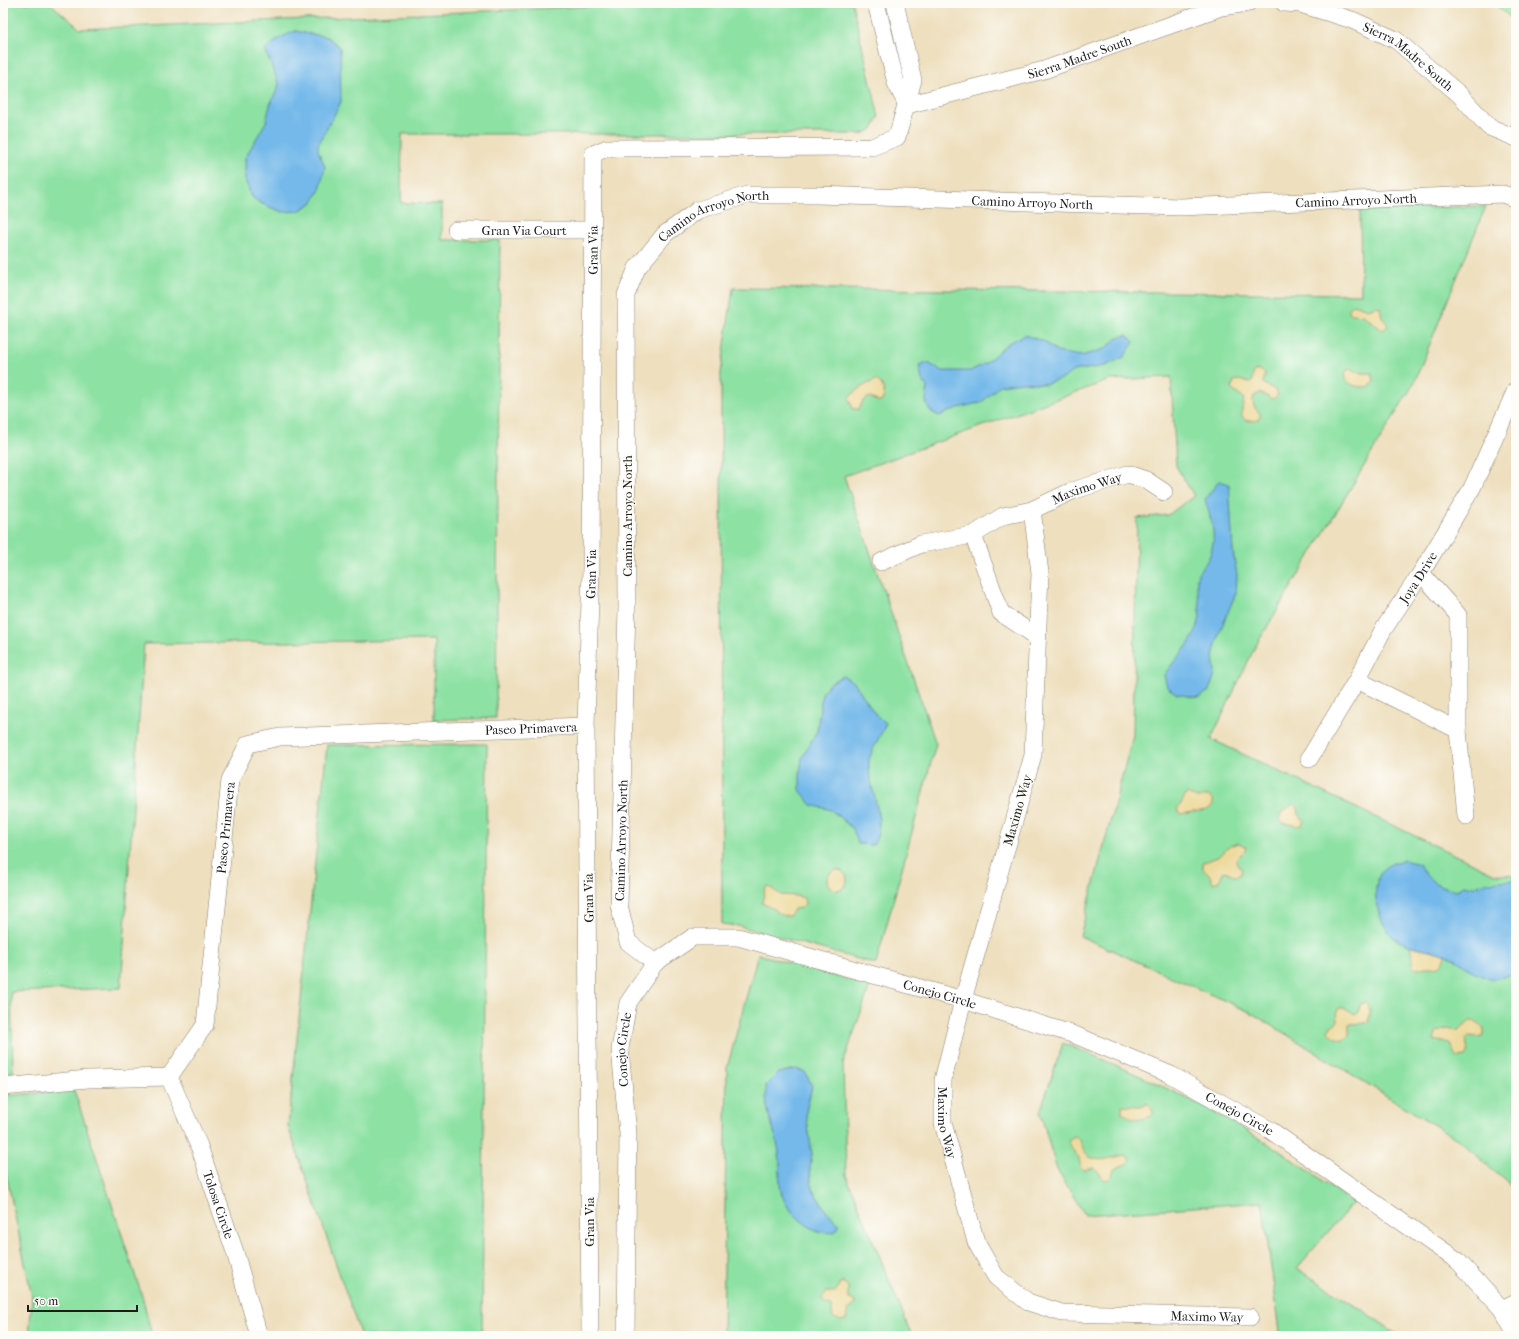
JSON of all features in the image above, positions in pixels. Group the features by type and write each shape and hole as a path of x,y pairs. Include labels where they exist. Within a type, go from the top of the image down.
{"street":[{"path":"876,3 896,83 907,105"},
{"path":"895,3 913,80 907,105"},
{"name":"Sierra Madre South","path":"907,105 1044,70 1221,7 1248,3"},
{"name":"Sierra Madre South","path":"1284,3 1300,4 1352,20 1396,40 1460,95 1489,127 1516,138"},
{"name":"Gran Via","path":"590,1336 586,726 591,569 593,154 607,148 872,147 897,137 907,105"},
{"name":"Camino Arroyo North","path":"655,963 628,942 619,905 627,608 626,296 637,268 665,234 698,210 747,194 817,194 1180,207 1503,194 1516,199"},
{"name":"Gran Via Court","path":"456,230 593,230"},
{"name":"Joya Drive","path":"1309,759 1357,680 1383,630 1472,488 1516,390"},
{"name":"Maximo Way","path":"881,562 921,544 973,535 1003,516 1032,510 1072,491 1128,474 1146,480 1164,492"},
{"name":"Maximo Way","path":"1032,510 1040,573 1036,636 1032,755 963,1000 943,1080 943,1124 976,1242 996,1277 1028,1302 1062,1313 1250,1317"},
{"path":"973,535 1001,613 1036,636"},
{"path":"1420,573 1458,615 1458,730 1466,816"},
{"path":"1357,680 1458,730"},
{"name":"Paseo Primavera","path":"169,1077 205,1025 230,780 248,744 280,736 586,726"},
{"name":"Conejo Circle","path":"626,1336 628,1134 620,1049 628,1003 655,963 692,938 738,937 963,1000 1076,1035 1171,1075 1270,1130 1458,1261 1509,1306 1515,1331"},
{"path":"3,1087 88,1079 169,1077"},
{"name":"Tolosa Circle","path":"169,1077 201,1153 236,1252 259,1336"}],"green space":[{"path":"3,3 50,3 80,29 666,3 852,3 879,117 873,129 862,134 402,134 401,203 442,204 442,240 500,240 496,718 434,720 434,640 144,644 121,988 11,992 13,1072 3,1073"},
{"path":"1494,3 1516,3 1516,23"},
{"path":"1486,206 1414,383 1255,647 1211,739 1495,874 1516,875 1516,1191 1462,1142 1250,1012 1080,936 1133,735 1137,518 1168,515 1194,496 1176,466 1171,377 1110,380 844,476 936,744 876,964 739,926 722,924 721,373 733,288 1361,294 1360,210"},
{"path":"487,744 482,1336 361,1336 288,1126 327,745"},
{"path":"758,954 870,986 843,1064 846,1175 912,1336 723,1336 727,1068"},
{"path":"1063,1043 1151,1081 1237,1125 1292,1159 1353,1203 1297,1268 1401,1336 1273,1336 1280,1331 1262,1202 1085,1215 1057,1170 1040,1112"},
{"path":"74,1090 143,1299 152,1336 29,1336 32,1297 3,1159 3,1096"}],"sand":[{"path":"1353,304 1368,309 1376,306 1380,307 1382,317 1388,325 1384,330 1363,315 1352,314 1349,312 1349,309"},
{"path":"1258,369 1265,373 1263,383 1275,390 1278,394 1272,399 1260,393 1254,396 1253,404 1260,414 1260,418 1256,421 1250,421 1246,420 1242,416 1244,399 1231,389 1234,381 1239,380 1250,383 1252,382 1253,373"},
{"path":"1352,369 1361,373 1372,373 1374,381 1371,386 1359,387 1348,382 1344,375 1347,370"},
{"path":"876,380 884,389 882,401 879,402 869,397 863,401 859,409 853,409 849,399 851,396 861,388"},
{"path":"1187,793 1197,798 1207,796 1211,797 1213,799 1212,805 1207,810 1180,814 1177,810"},
{"path":"1293,804 1298,808 1299,814 1304,821 1301,826 1283,823 1280,819 1280,814"},
{"path":"1239,843 1246,847 1245,851 1237,858 1237,863 1242,870 1240,875 1235,876 1225,871 1223,872 1219,881 1213,883 1209,874 1203,869 1202,863 1220,856 1230,846"},
{"path":"837,870 844,873 847,880 844,887 837,890 830,887 827,880 830,873"},
{"path":"768,886 781,895 804,898 805,904 801,908 794,909 790,916 783,916 762,903 765,888"},
{"path":"1411,945 1446,954 1445,959 1442,964 1437,967 1416,969 1412,965"},
{"path":"1365,1002 1369,1006 1370,1012 1367,1023 1349,1024 1349,1035 1345,1039 1333,1036 1328,1030 1338,1021 1337,1011 1339,1008 1345,1008 1355,1014 1358,1012 1360,1005"},
{"path":"1470,1021 1481,1025 1484,1029 1484,1035 1479,1037 1469,1036 1466,1039 1468,1053 1466,1057 1459,1058 1455,1055 1450,1044 1434,1040 1437,1032 1447,1029 1459,1031"},
{"path":"1147,1103 1152,1108 1153,1114 1146,1118 1138,1119 1122,1113 1122,1105 1140,1106"},
{"path":"1074,1137 1079,1139 1085,1153 1094,1159 1104,1159 1125,1155 1130,1159 1128,1163 1114,1169 1113,1174 1109,1179 1104,1180 1095,1168 1084,1170 1081,1169 1079,1158 1069,1145 1070,1140"},
{"path":"842,1282 848,1286 848,1298 855,1302 854,1306 848,1310 846,1320 841,1321 833,1318 831,1306 823,1302 822,1298 827,1292 835,1292"}],"water":[{"path":"295,31 327,37 340,47 341,102 318,145 318,150 325,167 320,189 313,202 299,211 282,212 260,203 252,197 245,180 245,158 266,122 270,105 279,85 265,50 280,38"},
{"path":"1025,335 1045,342 1057,352 1081,356 1105,349 1118,337 1127,335 1134,342 1124,357 1105,366 1073,371 1064,378 1045,384 1022,382 1000,385 982,402 958,408 939,416 930,411 926,402 927,386 922,380 919,366 928,363 942,371 970,371 986,363 1008,343"},
{"path":"1219,481 1229,484 1233,552 1237,575 1236,593 1219,633 1213,656 1215,674 1209,691 1198,698 1177,694 1167,687 1164,675 1191,641 1198,625 1200,611 1197,577 1198,573 1209,558 1213,542 1213,528 1205,499"},
{"path":"843,676 854,682 876,715 886,723 869,760 869,771 879,825 873,845 858,844 853,829 831,810 812,805 800,790 802,758 817,731 822,693 829,684"},
{"path":"1403,860 1419,864 1430,879 1444,887 1457,891 1463,885 1475,887 1488,882 1516,880 1516,972 1502,977 1487,978 1475,973 1449,956 1403,943 1392,936 1378,912 1376,902 1377,883 1380,874 1386,867"},
{"path":"796,1069 805,1072 812,1086 806,1112 812,1154 810,1169 812,1189 826,1210 839,1224 836,1231 829,1233 815,1229 800,1220 789,1208 782,1196 780,1160 777,1142 767,1106 766,1085 778,1073"}]}
